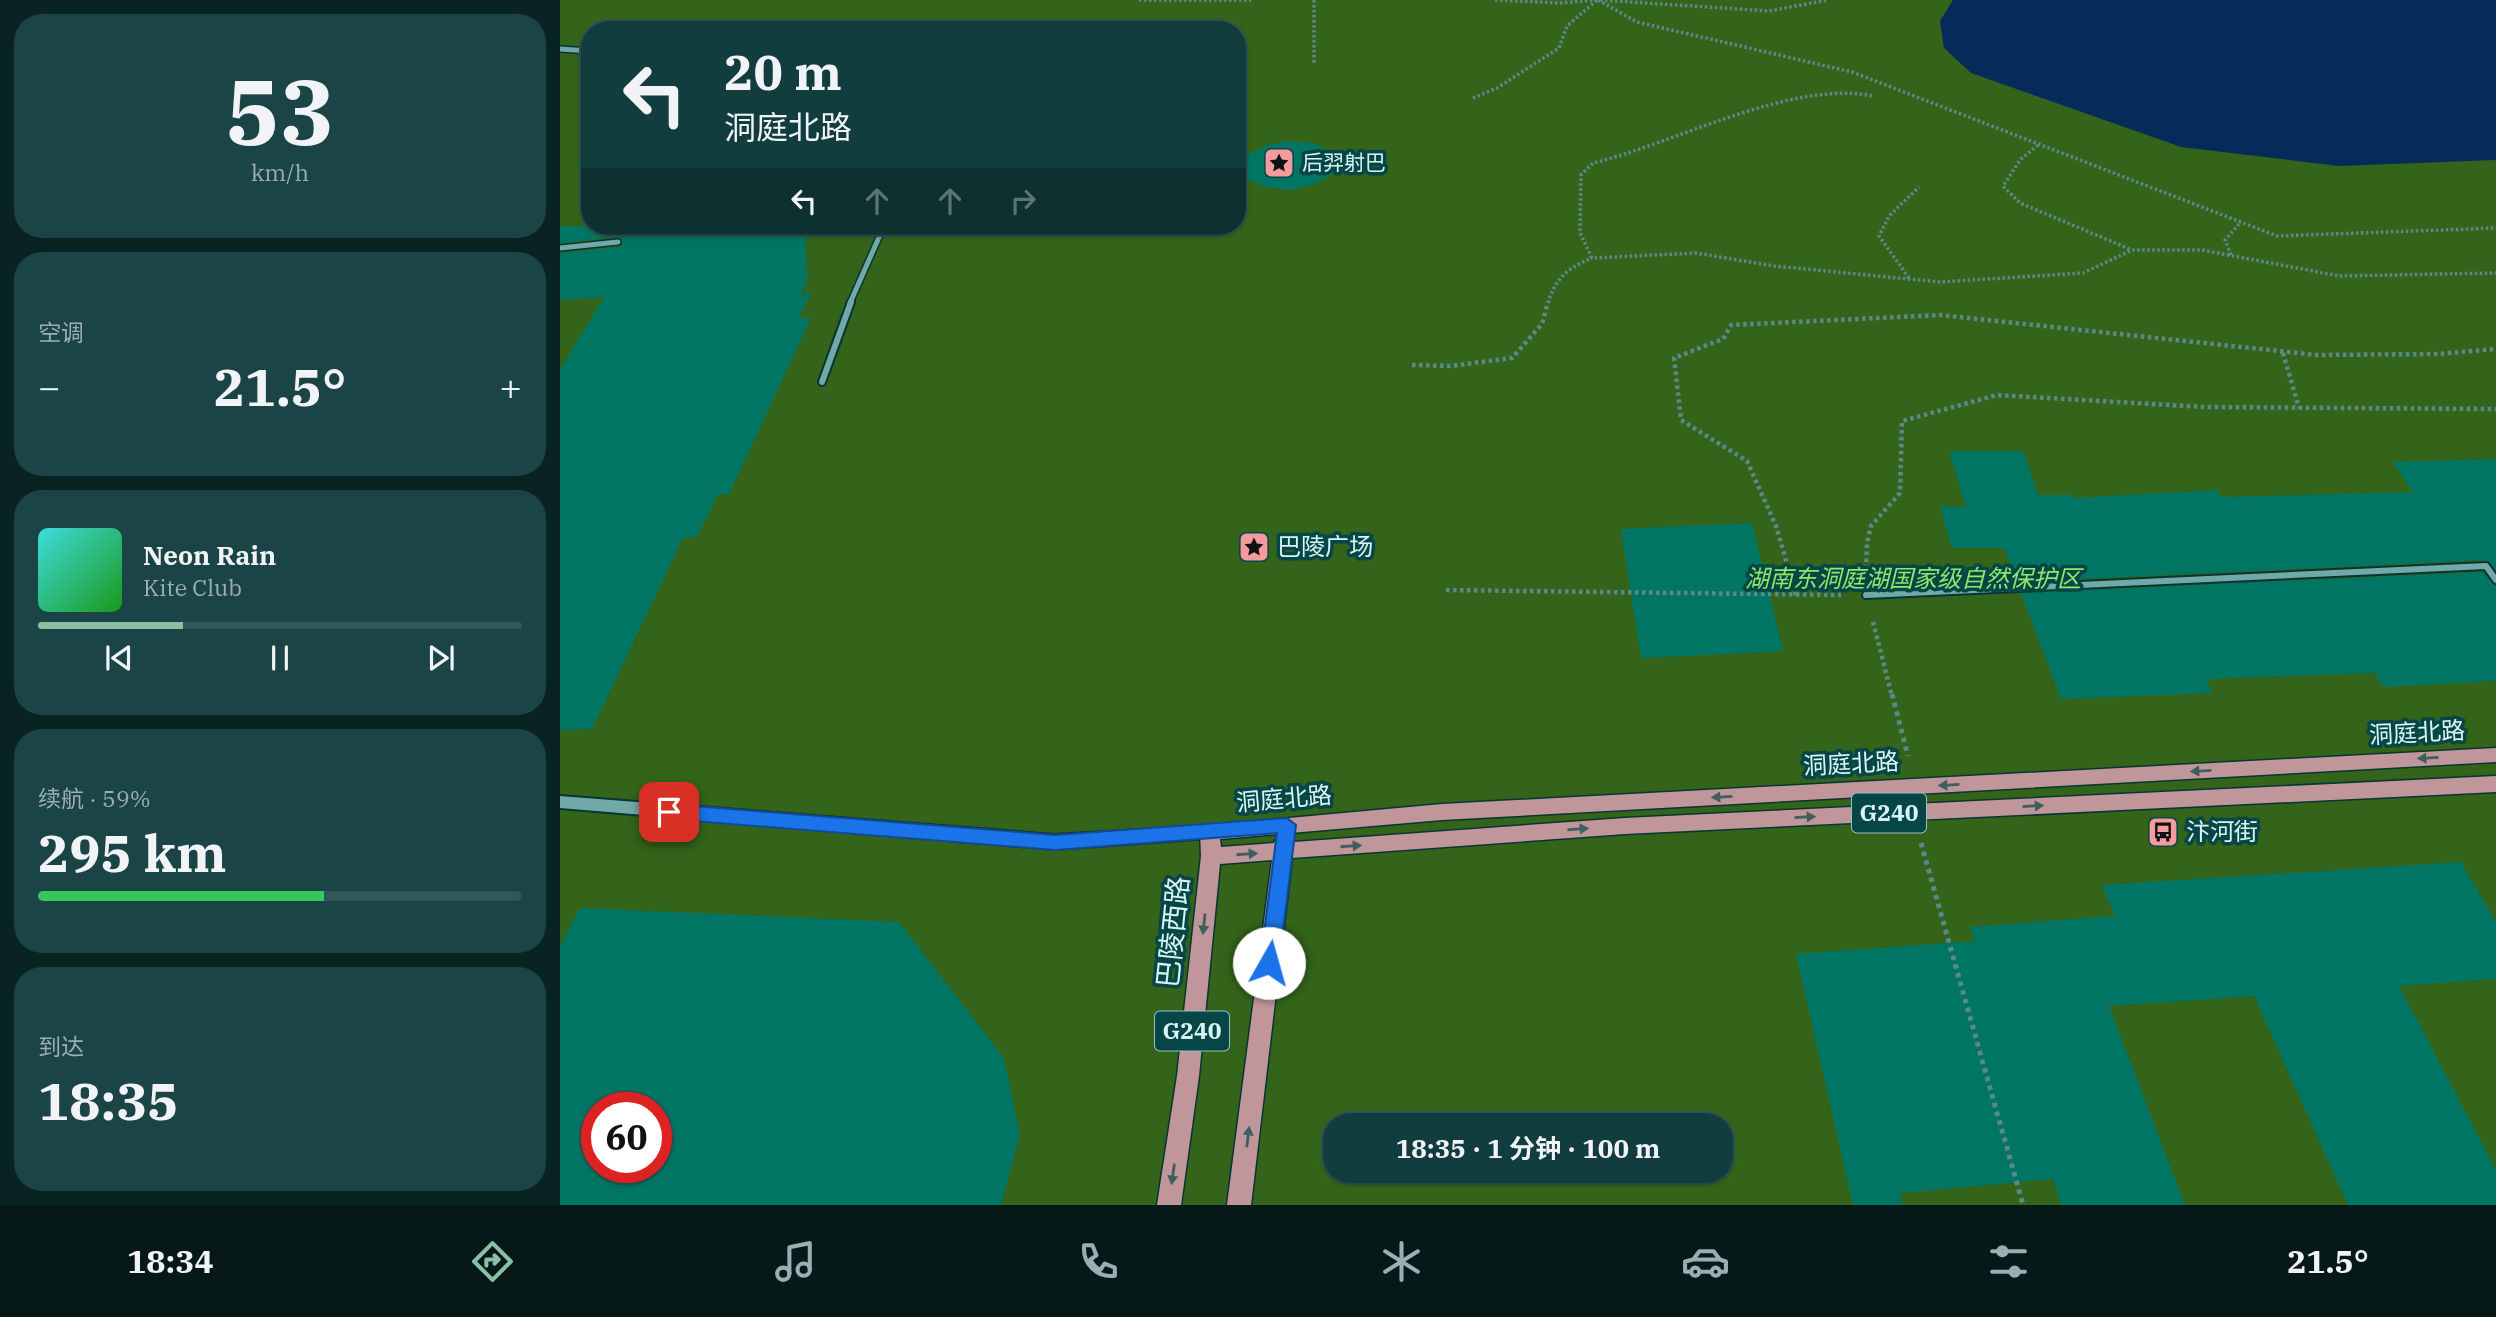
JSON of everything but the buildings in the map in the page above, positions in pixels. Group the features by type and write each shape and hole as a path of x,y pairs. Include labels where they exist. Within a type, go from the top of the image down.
{"main road":[{"name":"洞庭北路","path":"1210,832 1442,812 2496,755"},
{"name":"洞庭北路","path":"1211,856 1625,825 2496,784"},
{"path":"560,802 1055,842 1210,832"},
{"name":"G240","path":"1239,1205 1287,825"},
{"name":"巴陵西路","path":"1169,1205 1188,1076 1211,856 1210,832"}],"street":[{"path":"560,49 581,50"},
{"path":"822,382 842,323 880,235"},
{"path":"560,248 618,242"},
{"path":"1866,595 2486,566 2496,580"}],"path":[{"path":"1139,0 1252,0"},
{"path":"1314,0 1314,63"},
{"path":"1495,0 1560,3 1598,0 1769,11 1828,0"},
{"path":"1473,98 1497,88 1559,48 1567,26 1598,0"},
{"path":"1598,0 1637,22 1852,72 2277,236 2496,228"},
{"path":"1592,258 1580,233 1581,175 1593,163 1622,156 1647,145 1790,100 1848,92 1872,96"},
{"path":"2039,145 2021,159 2003,186 2020,203 2132,250 2202,250 2339,276 2496,273"},
{"path":"1909,279 1880,236 1889,216 1919,187"},
{"path":"2231,255 2225,240 2241,222"},
{"path":"1412,365 1450,366 1512,358 1542,324 1551,292 1566,269 1592,258 1696,253 1774,266 1940,282 2083,273 2132,250"},
{"path":"1796,595 1776,526 1747,461 1681,420 1674,358 1723,339 1731,325 1940,315 2318,355 2437,354 2496,349"},
{"path":"2283,352 2299,408"},
{"path":"1917,787 1866,595 1865,540 1871,520 1900,493 1902,421 1944,407 1997,395 2204,407 2496,409"},
{"path":"1446,590 1866,595"},
{"path":"1913,812 2022,1205"}],"green space":[{"name":"湖南东洞庭湖国家级自然保护区","path":"560,0 2496,0 2496,1205 560,1205"}],"water":[{"path":"1953,0 2496,0 2496,160 2339,166 2181,147 1971,73 1944,48 1940,21"}],"place":[{"name":"后羿射巴","path":"1279,163"},
{"name":"巴陵广场","path":"1254,547"},
{"name":"汴河街","path":"2163,832"}],"route":[{"path":"669,812 1055,842 1287,825 1269,963"}]}
